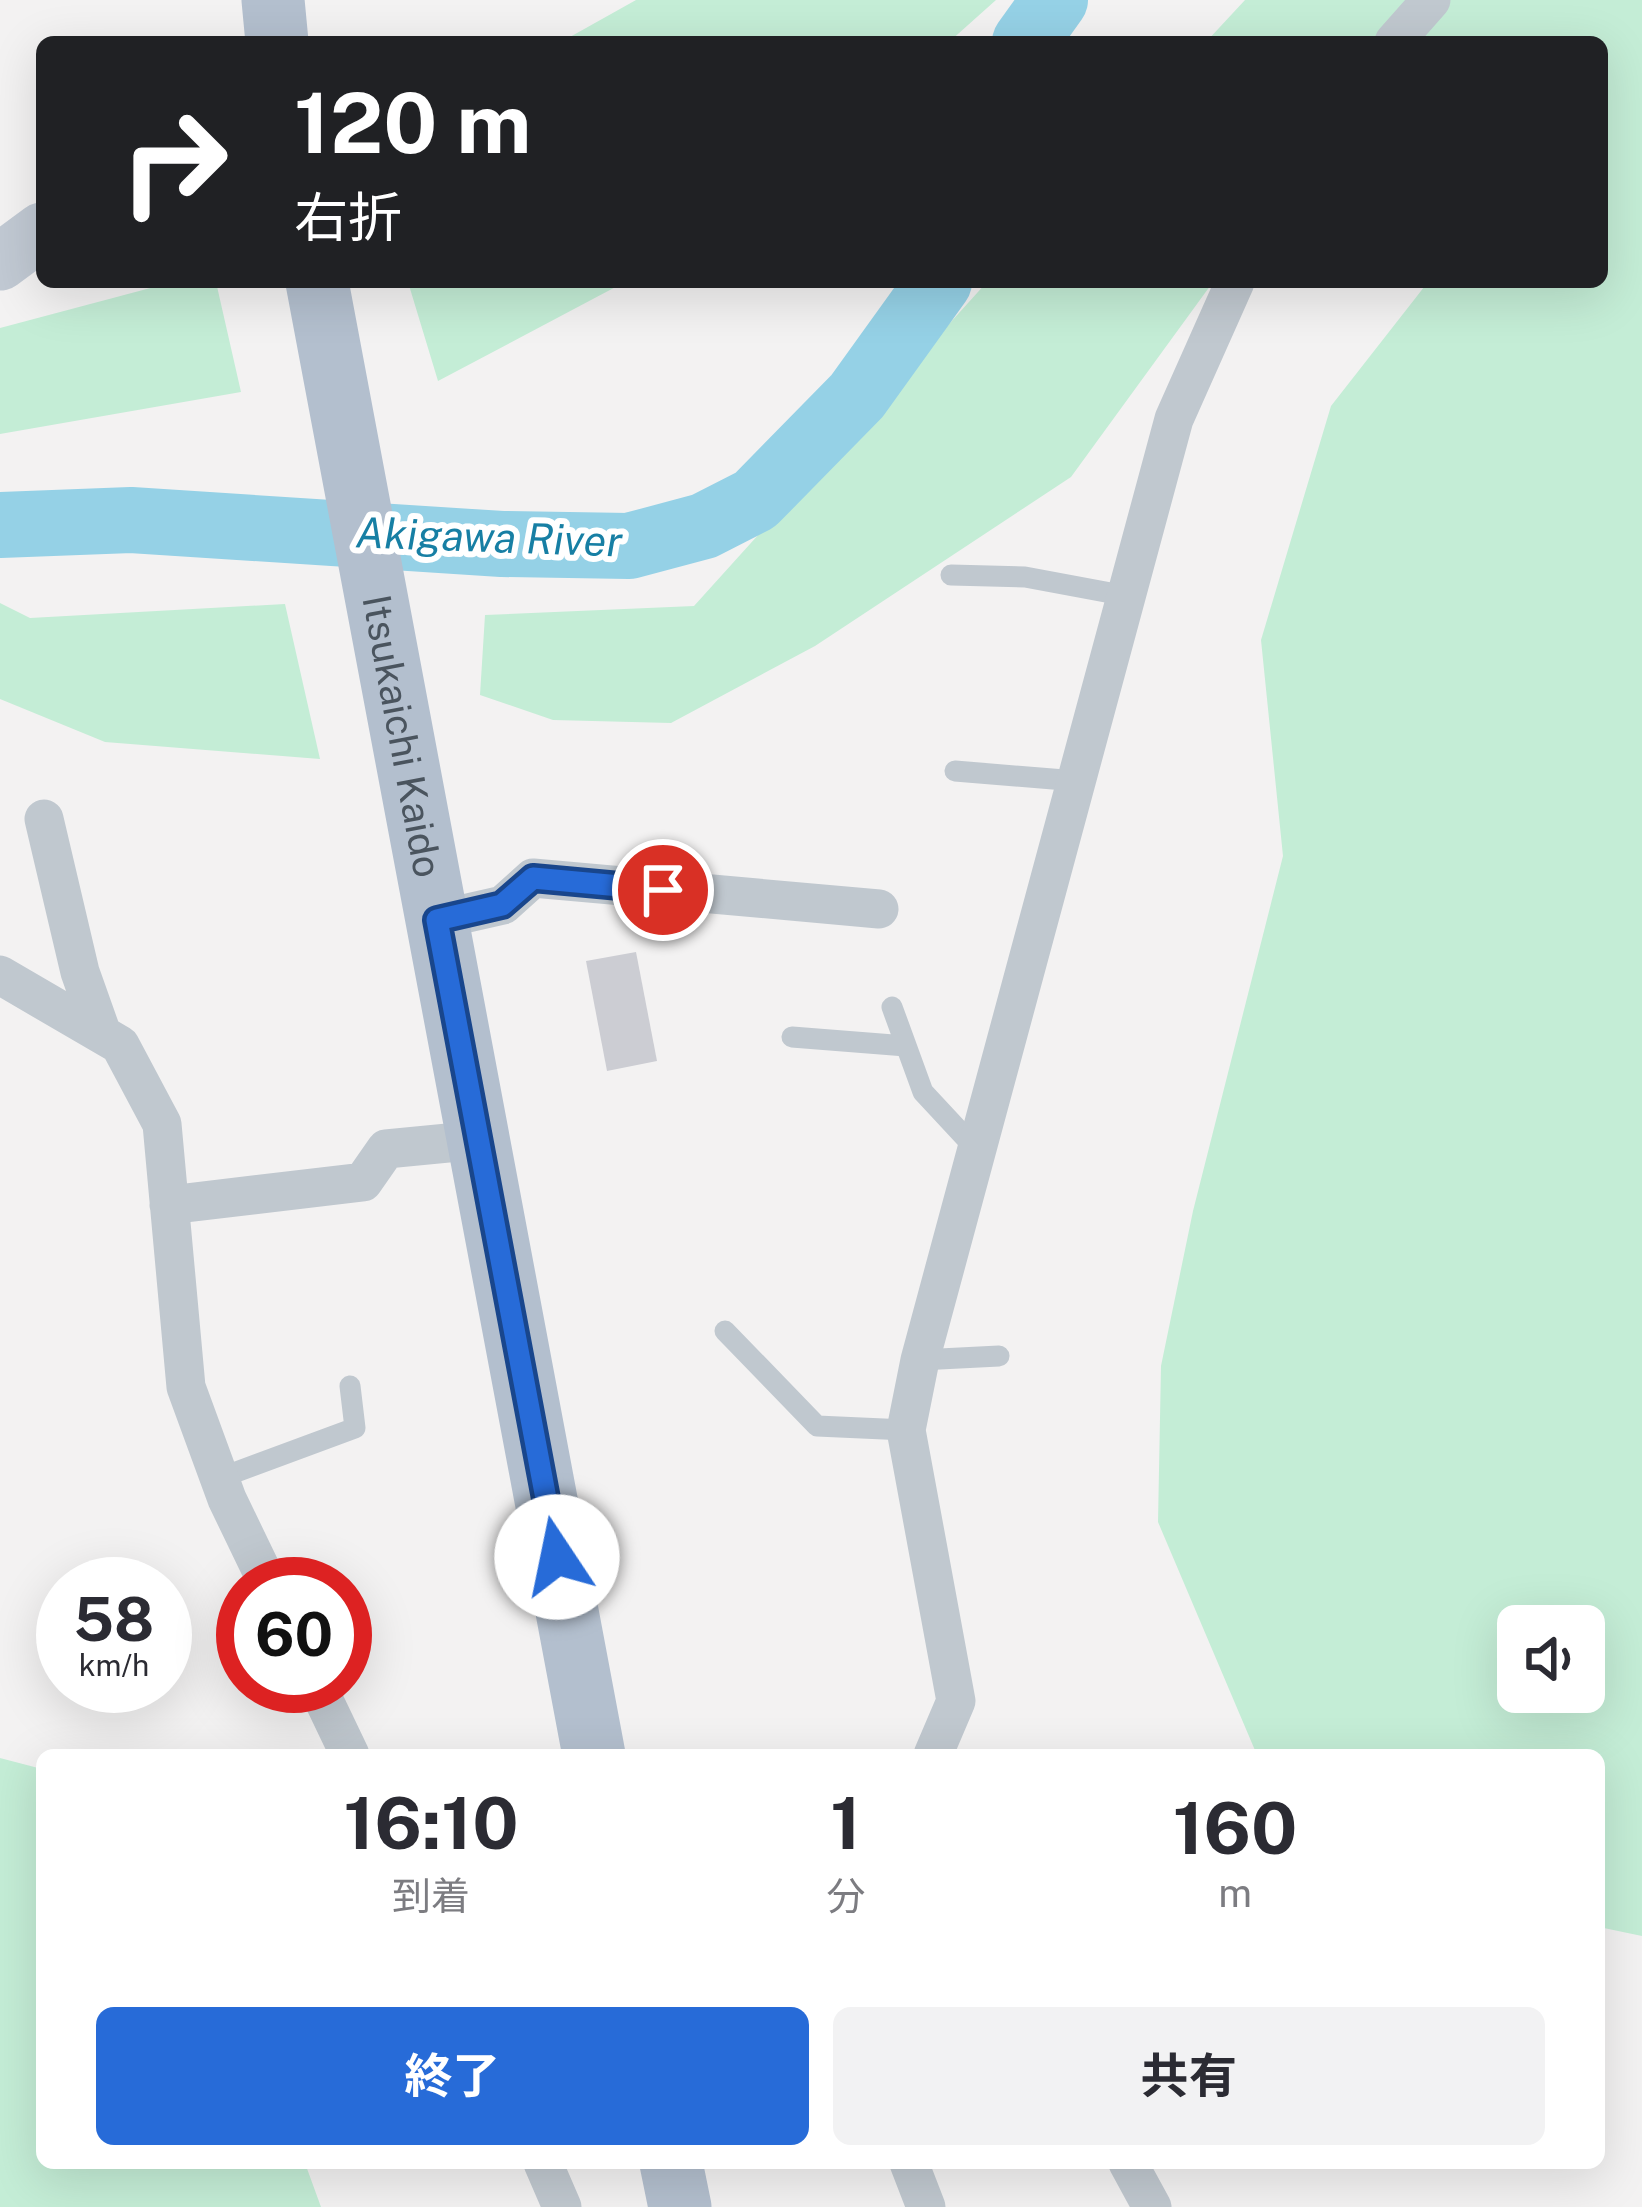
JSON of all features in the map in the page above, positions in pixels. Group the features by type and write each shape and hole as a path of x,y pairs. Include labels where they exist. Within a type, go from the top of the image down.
{"main road":[{"path":"273,0 276,36"},
{"name":"Itsukaichi Kaido","path":"318,288 593,1749"},
{"path":"672,2169 680,2207"}],"street":[{"path":"1399,36 1431,0"},
{"path":"0,262 36,235"},
{"path":"936,1749 956,1701 954,1671 913,1491 906,1430 920,1360 1174,419 1232,288"},
{"path":"44,819 80,972 102,1034"},
{"path":"437,920 502,905 533,878 879,909"},
{"path":"0,975 120,1045 162,1124 186,1387 256,1557"},
{"path":"169,1205 363,1182 386,1149 479,1140"},
{"path":"330,1713 347,1749"},
{"path":"545,2169 562,2207"},
{"path":"911,2169 926,2207"}],"lane":[{"path":"951,575 1025,577 1126,596"},
{"path":"955,771 1077,781"},
{"path":"892,1007 923,1092 976,1149"},
{"path":"792,1037 906,1046"},
{"path":"725,1331 817,1426 906,1430"},
{"path":"920,1360 999,1356"},
{"path":"220,1478 355,1428 350,1386"}],"green space":[{"path":"636,0 996,0 956,36 572,36"},
{"path":"1245,0 1642,0 1642,1936 1605,1928 1605,1749 1254,1749 1158,1522 1161,1366 1193,1211 1283,856 1261,640 1331,406 1423,288 1608,288 1608,36 1212,36"},
{"path":"150,288 217,288 241,392 0,434 0,328"},
{"path":"410,288 614,288 438,381"},
{"path":"982,288 1209,288 1071,477 815,646 671,723 553,720 480,695 485,615 694,606"},
{"path":"0,603 30,618 285,604 320,759 105,742 0,699"},
{"path":"0,1758 36,1767 36,2169 307,2169 321,2207 0,2207"}],"building":[{"path":"636,952 657,1061 607,1071 586,961"}],"waterway":[{"name":"Akigawa River","path":"1029,36 1055,0"},
{"name":"Akigawa River","path":"0,525 131,520 502,544 629,546 704,526 755,500 857,396 935,288"}],"route":[{"path":"557,1557 437,920 502,905 533,878 663,890"}]}
